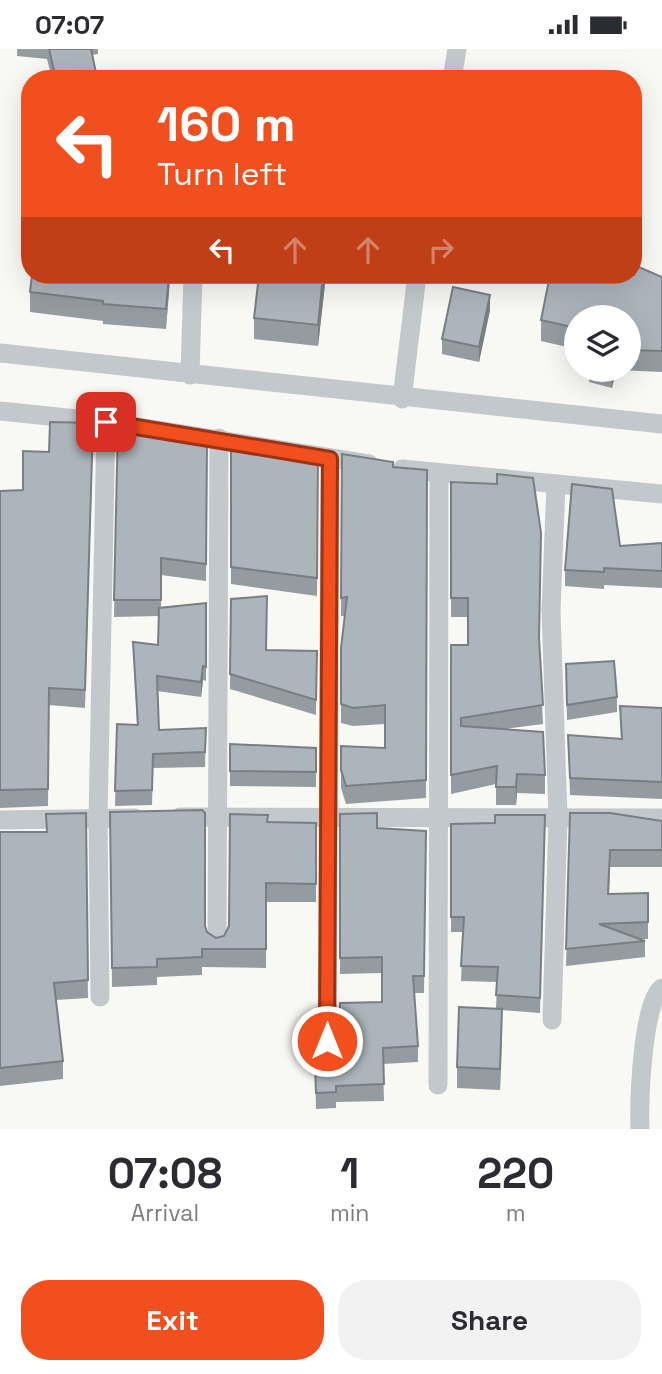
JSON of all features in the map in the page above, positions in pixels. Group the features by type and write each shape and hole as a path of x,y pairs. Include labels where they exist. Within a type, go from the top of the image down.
{"street":[{"path":"454,70 457,49"},
{"path":"190,375 193,284"},
{"path":"402,399 416,284"},
{"path":"0,353 402,399 662,424"},
{"path":"0,411 219,438 330,459 439,475 662,494"},
{"path":"100,997 98,819 106,422"},
{"path":"217,944 219,438"},
{"path":"327,1069 330,459"},
{"path":"438,1085 439,475"},
{"path":"552,1020 558,817 551,611 556,484"},
{"path":"0,820 217,816 662,818"},
{"path":"640,1129 648,1016 654,996 662,988"}],"building":[{"path":"49,49 91,49 95,70 54,70"},
{"path":"642,268 662,277 662,351 641,350 641,305 564,305 564,325 541,320 548,284 642,284"},
{"path":"31,284 168,284 166,309 103,304 103,301 30,292"},
{"path":"258,284 322,284 318,325 254,318"},
{"path":"453,287 490,295 479,347 442,339"},
{"path":"50,422 93,423 85,690 49,688 48,789 0,790 0,491 23,490 23,451 49,452"},
{"path":"118,424 155,427 154,438 198,433 199,443 207,444 206,564 161,558 161,600 114,600"},
{"path":"231,443 267,444 266,451 318,455 317,578 231,567"},
{"path":"342,454 393,462 393,467 427,470 426,780 346,786 341,770 341,746 385,748 385,705 353,708 341,704 341,648 347,597 341,598"},
{"path":"497,474 533,478 541,533 539,638 543,705 461,718 461,726 543,732 545,775 517,774 516,787 496,787 497,766 451,775 451,645 468,645 468,598 451,598 451,482 497,484"},
{"path":"572,484 612,489 620,546 662,543 662,571 604,568 604,572 565,570"},
{"path":"267,596 266,650 317,651 316,700 230,674 231,599"},
{"path":"206,603 206,667 203,666 201,682 157,676 159,730 206,728 205,752 153,754 152,790 115,791 117,724 138,725 133,642 158,645 159,608"},
{"path":"614,661 617,697 567,705 566,664"},
{"path":"620,706 662,708 662,782 570,778 568,735 622,739"},
{"path":"230,744 316,748 316,772 230,771"},
{"path":"202,810 205,813 205,926 207,932 216,938 224,936 229,926 230,814 268,815 267,822 316,823 316,884 266,883 266,949 202,949 202,957 157,959 157,967 112,968 110,812"},
{"path":"86,813 88,980 54,983 63,1061 0,1068 0,832 47,832 46,814"},
{"path":"377,813 377,828 426,831 424,976 413,976 418,1046 383,1048 384,1084 336,1086 336,1092 316,1093 315,1067 328,1067 339,1053 340,1003 382,1002 382,957 340,958 340,814"},
{"path":"570,813 610,813 662,821 662,850 610,850 608,894 648,893 648,922 599,924 645,941 566,949"},
{"path":"495,815 545,815 540,998 496,995 498,967 461,966 464,917 451,917 451,824 495,823"},
{"path":"459,1007 502,1009 500,1069 457,1067"}],"route":[{"path":"106,422 219,438 330,459 327,1041"}]}
